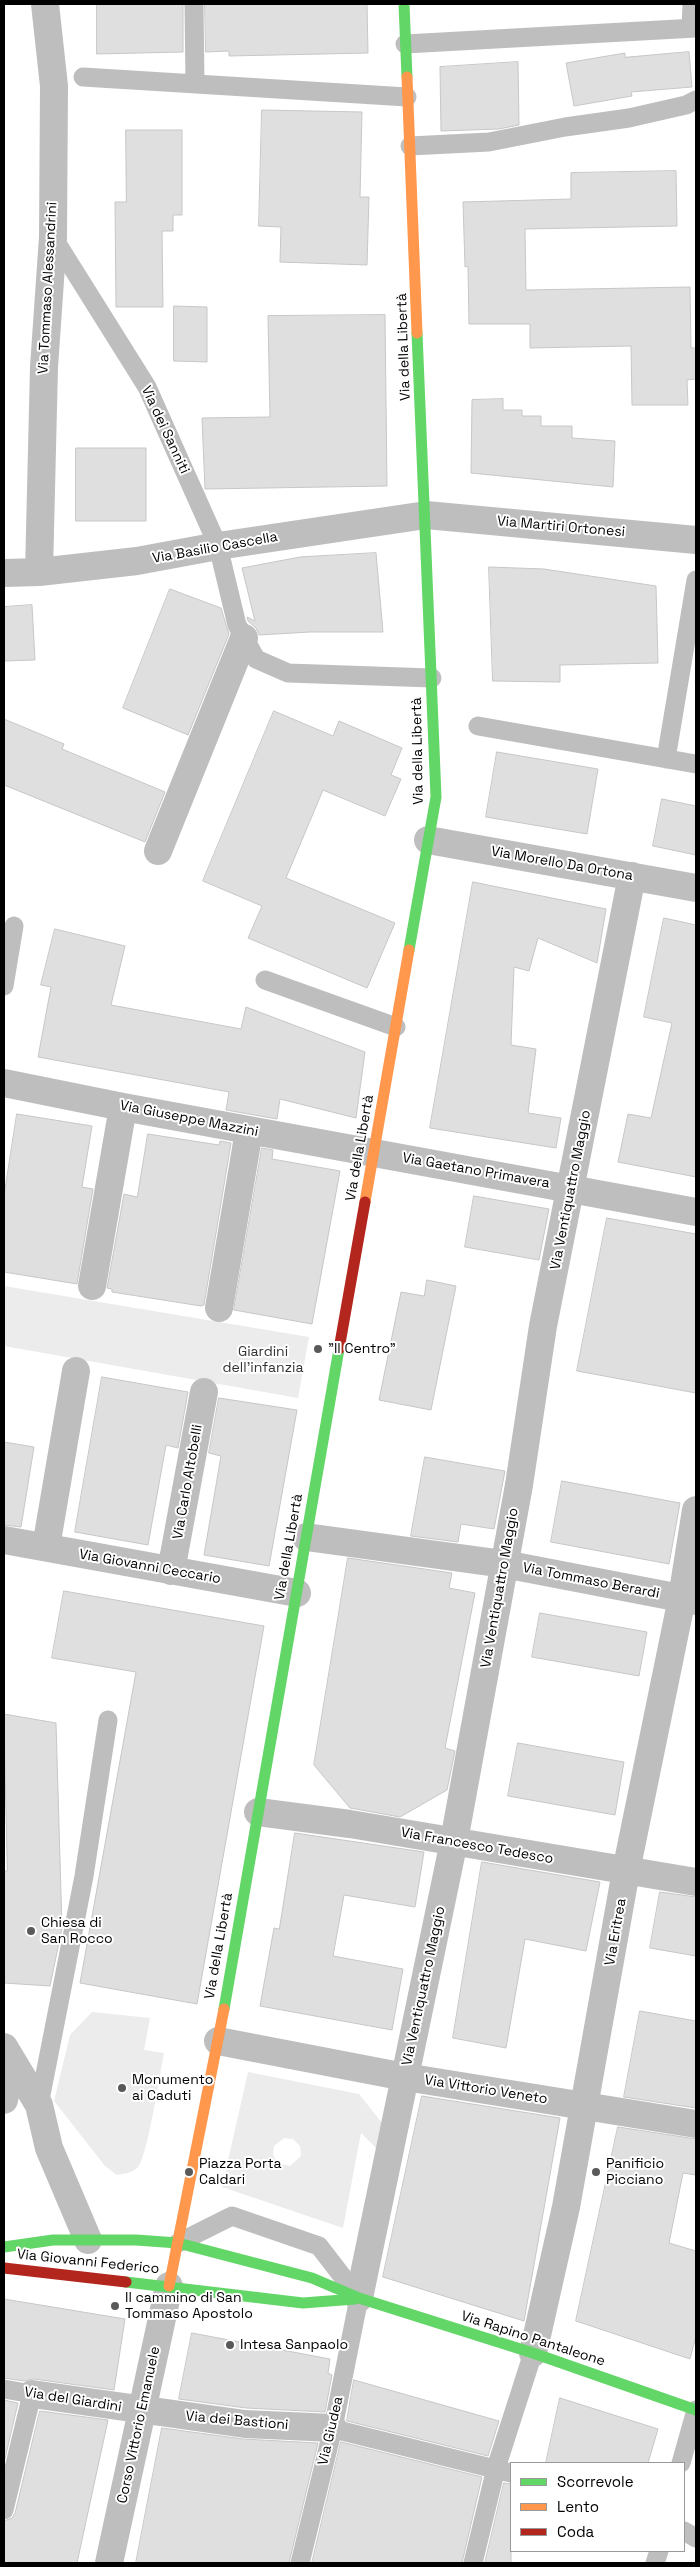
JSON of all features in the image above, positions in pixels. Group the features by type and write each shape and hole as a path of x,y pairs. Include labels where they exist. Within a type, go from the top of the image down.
{"main road":[{"name":"Via della Libertà","path":"169,2286 218,2041 436,797 404,4"},
{"name":"Via Giovanni Federico","path":"4,2247 53,2240 178,2243"},
{"name":"Via Rapino Pantaleone","path":"178,2243 312,2278 359,2298 533,2353 696,2410"},
{"name":"Via Giovanni Federico","path":"4,2268 54,2276 169,2286"},
{"name":"Via Rapino Pantaleone","path":"169,2286 303,2303 359,2298"}],"street":[{"name":"Via Tommaso Alessandrini","path":"38,572 44,367 53,237 54,86 45,4"},
{"name":"Via Martiri Ortonesi","path":"426,515 696,540"},
{"name":"Via Basilio Cascella","path":"4,573 38,572 137,561 218,546 426,515"},
{"path":"158,851 244,638"},
{"name":"Via Morello Da Ortona","path":"428,840 696,888"},
{"name":"Via Ventiquattro Maggio","path":"359,2298 454,1841 504,1564 544,1326 632,876"},
{"name":"Via Giuseppe Mazzini","path":"4,1082 123,1107 374,1153"},
{"path":"92,1286 123,1107"},
{"path":"220,1308 249,1130"},
{"name":"Via Gaetano Primavera","path":"374,1153 696,1212"},
{"path":"46,1548 76,1371"},
{"name":"Via Carlo Altobelli","path":"171,1572 204,1392"},
{"name":"Via Eritrea","path":"533,2353 566,2207 626,1871 689,1599 696,1510"},
{"name":"Via Tommaso Berardi","path":"306,1537 504,1564 689,1599"},
{"name":"Via Giovanni Ceccario","path":"4,1540 171,1572 297,1593"},
{"name":"Via Francesco Tedesco","path":"258,1812 454,1841 696,1882"},
{"name":"Via Vittorio Veneto","path":"218,2041 405,2077 696,2124"},
{"path":"8,2055 38,2105 49,2148 88,2240"},
{"path":"4,2100 8,2055"},
{"name":"Corso Vittorio Emanuele","path":"109,2563 169,2286"},
{"name":"Via del Giardini","path":"32,2394 142,2411"},
{"name":"Via dei Bastioni","path":"142,2411 245,2424 337,2429"}],"lane":[{"path":"194,4 195,84"},
{"path":"405,44 694,28 692,4"},
{"path":"83,77 407,97"},
{"path":"410,146 489,142 565,127 629,118 686,105 696,100"},
{"name":"Via dei Sanniti","path":"53,237 147,387 218,546 237,625 256,659 288,673 432,678"},
{"path":"666,759 696,580"},
{"path":"478,726 696,764"},
{"path":"4,986 14,926"},
{"path":"265,980 396,1027"},
{"path":"38,2105 84,1876 108,1720"},
{"path":"178,2243 232,2216 319,2246 359,2298"},
{"name":"Via Giudea","path":"300,2563 337,2429 359,2298"},
{"path":"473,2563 504,2471 533,2353"},
{"name":"Via del Giardini","path":"4,2390 32,2394"},
{"path":"4,2510 32,2394"},
{"path":"682,2462 696,2410"},
{"name":"Via dei Bastioni","path":"337,2429 504,2471"},
{"path":"685,2532 696,2538"}],"green space":[{"name":"Giardini dell'infanzia","path":"4,1286 309,1337 298,1398 4,1346"},
{"path":"92,2012 150,2018 144,2050 164,2053 150,2131 142,2159 136,2169 117,2175 105,2166 54,2101 70,2035"},
{"path":"248,2072 359,2094 387,2129 382,2154 361,2133 343,2228 222,2187","holes":["284,2138 293,2139 300,2146 301,2156 290,2166 278,2163 273,2155 274,2146"]}],"building":[{"path":"97,4 183,4 183,52 97,54"},
{"path":"205,4 367,4 368,53 229,56 229,51 206,52"},
{"path":"689,52 692,87 631,92 632,96 574,106 566,63 625,53 625,57"},
{"path":"518,62 519,125 499,129 441,131 440,67"},
{"path":"262,110 362,112 360,197 369,197 367,265 280,262 281,227 259,226"},
{"path":"126,130 182,130 182,215 173,215 173,231 162,231 163,307 116,307 115,202 126,202"},
{"path":"676,171 677,226 525,229 526,290 690,287 691,348 696,348 696,379 687,380 688,405 632,405 631,346 530,348 530,324 469,324 468,266 465,267 463,202 571,199 571,173"},
{"path":"174,306 207,307 207,362 174,361"},
{"path":"385,315 387,486 205,489 202,418 270,417 268,316"},
{"path":"503,399 503,410 522,410 522,416 541,416 541,426 572,426 572,438 615,441 613,487 471,473 472,400"},
{"path":"76,448 146,448 146,521 76,521"},
{"path":"376,553 383,632 310,632 259,635 256,628 248,621 247,617 255,621 242,568 300,557"},
{"path":"489,567 544,569 656,586 658,663 560,665 560,682 493,681"},
{"path":"170,589 221,608 229,634 188,735 123,708"},
{"path":"32,605 35,660 4,661 4,607"},
{"path":"274,711 333,736 339,721 402,748 391,775 401,779 385,816 323,790 286,878 395,923 367,988 248,938 262,906 203,881"},
{"path":"4,719 64,744 62,749 165,792 145,842 4,785"},
{"path":"497,752 598,769 587,834 486,817"},
{"path":"662,799 696,806 696,855 653,846"},
{"path":"473,882 606,909 597,963 538,938 529,971 514,967 511,1045 536,1049 528,1113 561,1118 556,1148 430,1128"},
{"path":"664,918 696,925 696,1177 618,1162 628,1114 651,1118 672,1023 644,1017"},
{"path":"55,929 125,946 111,1005 241,1029 246,1007 365,1052 356,1118 280,1099 277,1119 226,1110 229,1092 38,1057 51,987 41,985"},
{"path":"17,1114 92,1126 82,1187 93,1189 77,1284 4,1272 4,1196"},
{"path":"148,1134 219,1145 220,1141 231,1143 204,1305 201,1306 112,1292 112,1289 107,1288 124,1194 137,1197"},
{"path":"262,1148 273,1150 272,1159 340,1171 312,1324 234,1310"},
{"path":"474,1196 549,1209 539,1260 465,1247"},
{"path":"607,1218 696,1234 696,1393 577,1371"},
{"path":"427,1280 456,1286 431,1410 379,1400 401,1292 424,1296"},
{"path":"102,1377 188,1392 178,1448 166,1445 148,1545 75,1532"},
{"path":"219,1398 297,1410 269,1566 204,1555 221,1456 209,1453"},
{"path":"4,1442 34,1447 21,1527 4,1525"},
{"path":"425,1457 505,1471 494,1529 461,1524 458,1542 411,1536"},
{"path":"562,1481 680,1503 669,1564 551,1542"},
{"path":"348,1558 452,1573 449,1588 475,1593 445,1748 455,1751 447,1790 400,1817 350,1808 314,1765"},
{"path":"64,1591 264,1626 197,2004 80,1983 136,1672 52,1658"},
{"path":"540,1613 647,1632 639,1676 532,1657"},
{"path":"4,1714 56,1723 62,1928 50,1986 4,1983 4,1871 7,1871"},
{"path":"518,1743 624,1762 615,1815 508,1796"},
{"path":"295,1833 424,1852 415,1907 344,1895 333,1956 403,1969 392,2030 260,2006 274,1928 279,1929"},
{"path":"482,1862 600,1882 586,1951 525,1939 506,2048 453,2038"},
{"path":"660,1892 696,1897 696,1956 650,1948"},
{"path":"640,2011 696,2021 696,2108 624,2097"},
{"path":"422,2096 560,2118 524,2321 383,2277"},
{"path":"618,2127 696,2139 696,2175 683,2173 669,2243 696,2251 696,2336 690,2359 576,2321"},
{"path":"4,2299 125,2319 114,2390 34,2379 24,2381 4,2378"},
{"path":"192,2333 330,2359 328,2373 332,2375 325,2412 246,2408 179,2399"},
{"path":"354,2380 499,2421 488,2456 347,2421"},
{"path":"560,2398 658,2429 648,2462 546,2462"},
{"path":"4,2400 18,2403 4,2463"},
{"path":"40,2411 108,2420 77,2563 4,2563 4,2521 12,2518 15,2513"},
{"path":"162,2428 243,2439 318,2443 289,2563 136,2563"},
{"path":"341,2442 482,2477 462,2563 312,2563"},
{"path":"504,2483 510,2484 511,2563 485,2563"}],"traffic: fast":[{"path":"404,4 407,77"},
{"path":"409,950 436,797 417,333"},
{"path":"224,2009 339,1349"},
{"path":"4,2247 53,2240 136,2240 178,2243 312,2278 359,2298 533,2353 696,2410"},
{"path":"126,2282 303,2303 355,2299"}],"traffic: slow":[{"path":"407,77 417,333"},
{"path":"365,1202 409,950"},
{"path":"169,2286 224,2009"}],"traffic: jam":[{"path":"339,1349 365,1202"},
{"path":"4,2268 126,2282"}],"place":[{"name":"\"Il Centro\"","path":"318,1349"},
{"name":"Chiesa di San Rocco","path":"31,1931"},
{"name":"Monumento ai Caduti","path":"122,2088"},
{"name":"Piazza Porta Caldari","path":"189,2172"},
{"name":"Panificio Picciano","path":"596,2172"},
{"name":"Il cammino di San Tommaso Apostolo","path":"115,2306"},
{"name":"Intesa Sanpaolo","path":"230,2345"}]}
